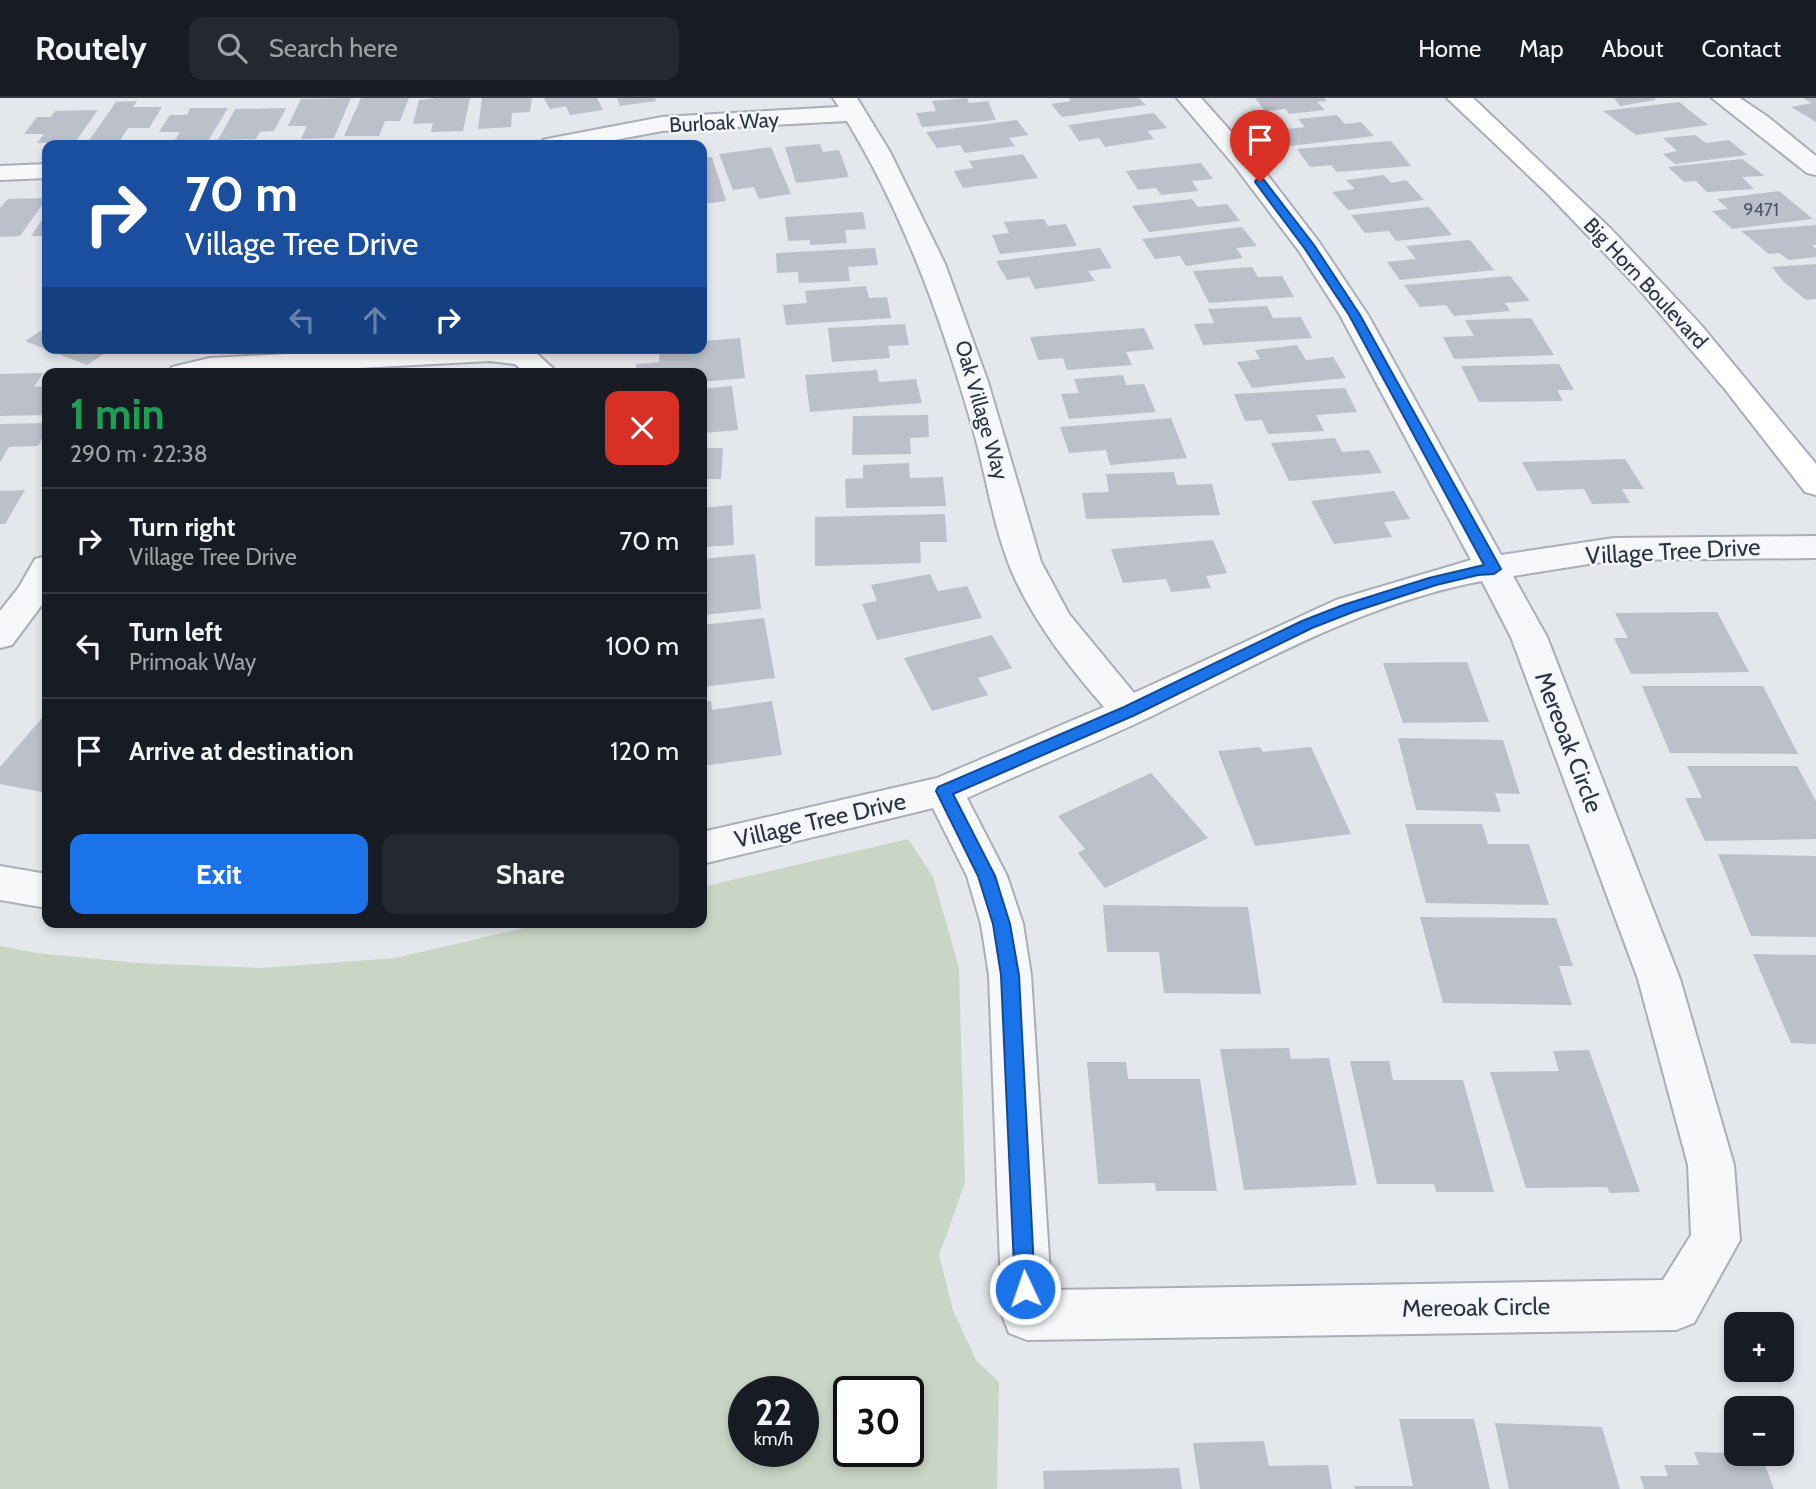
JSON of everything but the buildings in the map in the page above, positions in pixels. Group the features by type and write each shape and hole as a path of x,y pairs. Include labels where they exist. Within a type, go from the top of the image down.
{"main road":[{"name":"Big Horn Boulevard","path":"1459,98 1552,183 1647,281 1755,403 1816,485"}],"street":[{"path":"1189,98 1243,160 1310,248 1354,315 1494,569"},
{"path":"1724,98 1760,122 1816,168"},
{"name":"Burloak Way","path":"581,140 684,122 795,119 851,106"},
{"name":"Oak Village Way","path":"851,106 911,214 961,336 1024,562 1036,593 1080,655 1129,711"},
{"path":"0,173 42,171"},
{"path":"205,368 453,354"},
{"path":"504,354 524,357 538,368"},
{"name":"Village Tree Drive","path":"707,847 944,791 1129,711 1307,625 1348,608 1434,581 1478,570 1615,549 1816,547"},
{"name":"Mereoak Circle","path":"944,791 987,876 1002,924 1008,962 1027,1315 1676,1304 1716,1240 1711,1165 1659,979 1529,637 1494,569"},
{"path":"0,636 33,593 42,576"},
{"path":"0,883 42,890"}],"green space":[{"path":"908,839 933,877 959,968 965,1183 939,1255 953,1310 976,1360 999,1382 997,1489 0,1489 0,946 37,953 138,963 262,968 395,958 524,928 707,928 707,886"}],"route":[{"path":"1025,1289 1010,975 1002,924 987,876 944,791 1129,711 1348,608 1434,581 1478,570 1494,569 1354,315 1310,248 1260,182"}]}
